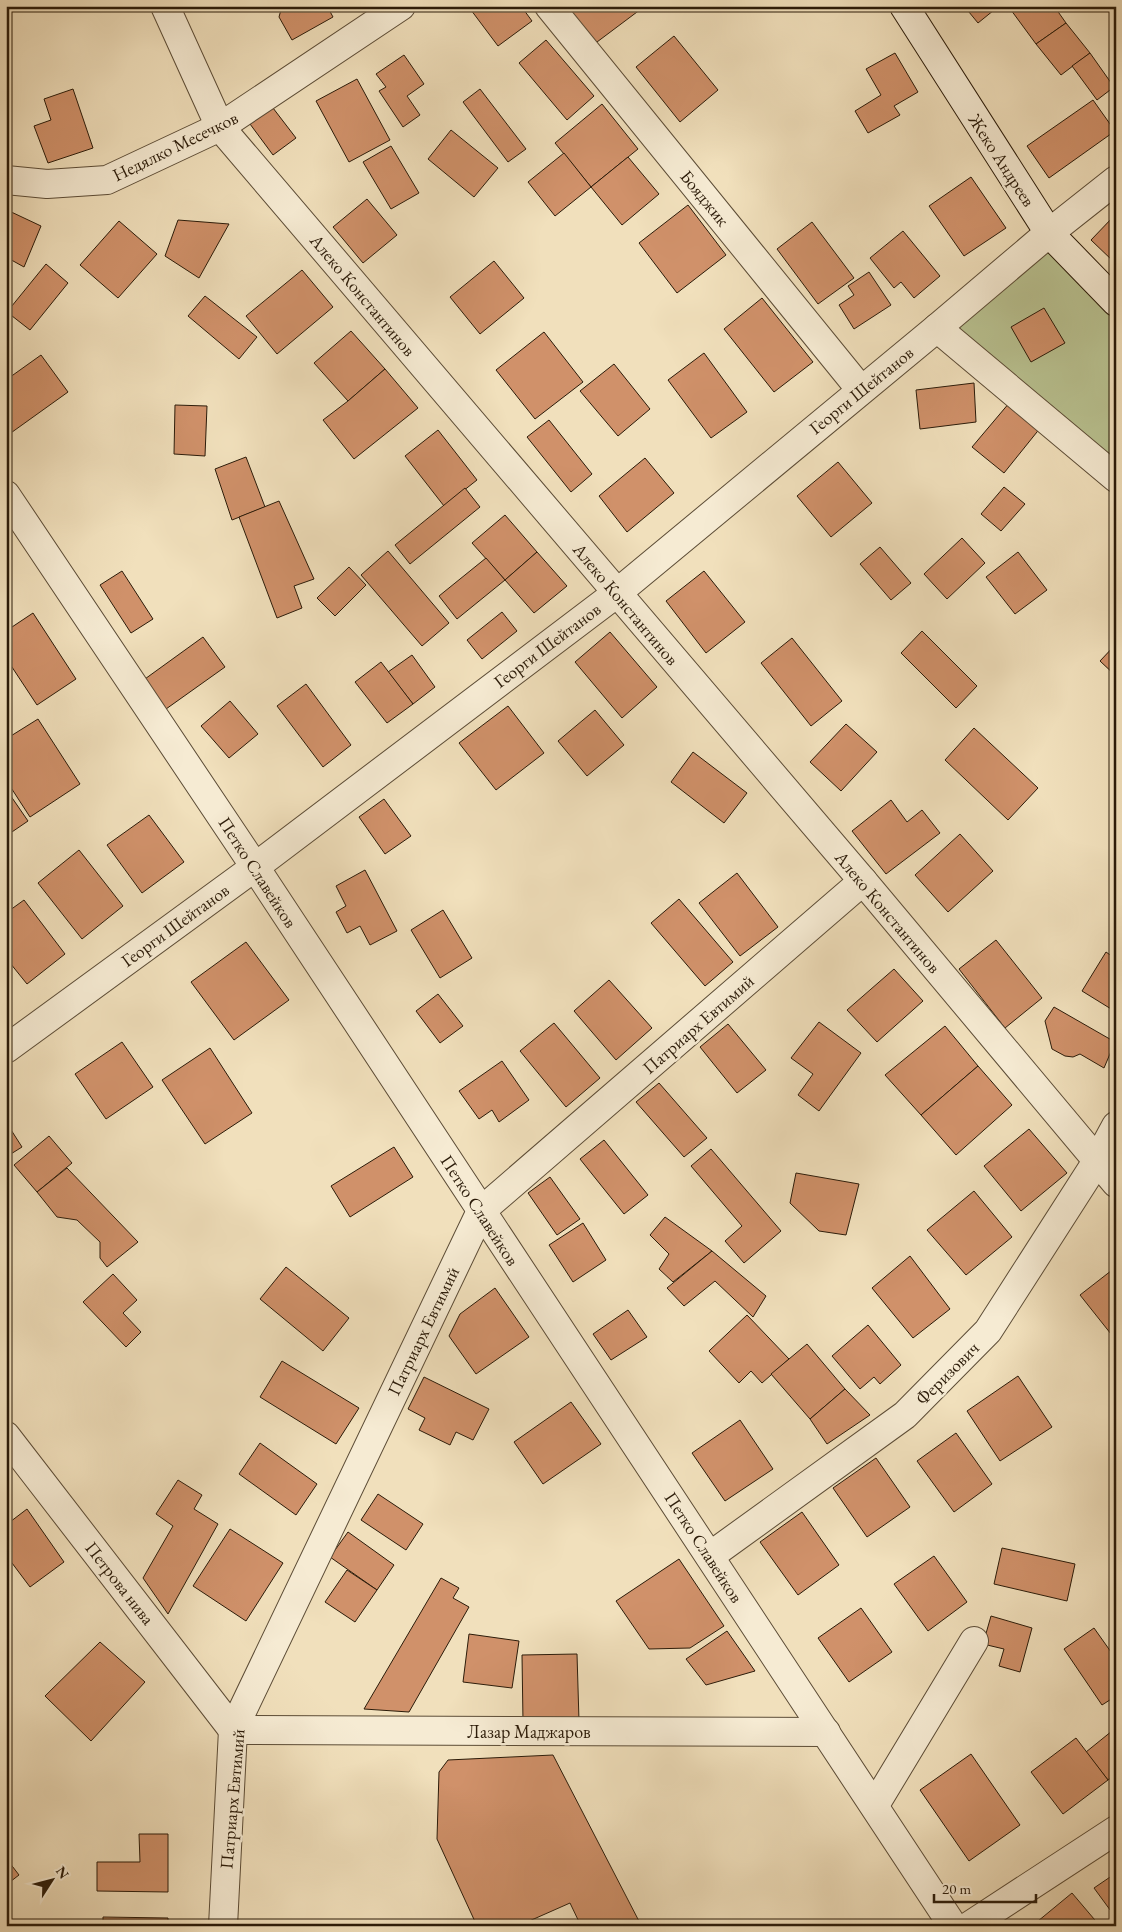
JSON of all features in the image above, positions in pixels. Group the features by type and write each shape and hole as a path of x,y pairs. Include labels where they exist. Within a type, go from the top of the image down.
{"street":[{"name":"Алеко Константинов","path":"165,6 220,128 863,881 1116,1183"},
{"name":"Недялко Месечков","path":"6,180 47,184 107,180 220,128 401,6"},
{"name":"Бояджик","path":"548,6 861,390"},
{"name":"Жеко Андреев","path":"904,6 1049,233 1116,302"},
{"name":"Георги Шейтанов","path":"6,1049 255,867 617,593 1049,233 1116,180"},
{"path":"937,328 1116,478"},
{"name":"Петко Славейков","path":"6,495 255,867 953,1926"},
{"name":"Патриарх Евтимий","path":"223,1926 233,1730 481,1211 863,881"},
{"name":"Феризович","path":"710,1556 905,1416 988,1331 1096,1161 1116,1126"},
{"name":"Петрова нива","path":"6,1436 233,1730"},
{"path":"875,1805 974,1641"},
{"name":"Лазар Маджаров","path":"233,1730 826,1732"},
{"path":"969,1926 1116,1830"}],"green space":[{"path":"1049,233 1116,302 1116,478 937,328"}],"building":[{"path":"282,6 327,6 333,17 292,40 279,17"},
{"path":"468,6 521,6 532,21 498,46"},
{"path":"566,6 645,6 593,45"},
{"path":"964,6 999,6 978,23"},
{"path":"1017,6 1054,6 1066,23 1036,44 1011,10"},
{"path":"1066,23 1090,53 1061,75 1036,44"},
{"path":"674,36 718,90 680,122 636,67"},
{"path":"546,40 594,96 567,120 519,63"},
{"path":"895,53 918,92 894,106 900,115 868,133 855,111 881,95 866,69"},
{"path":"1090,53 1114,87 1097,100 1072,66"},
{"path":"404,55 424,84 407,96 420,115 403,127 379,91 386,87 376,74"},
{"path":"357,79 390,140 349,162 316,101"},
{"path":"73,89 93,148 48,163 34,126 51,120 44,99"},
{"path":"480,89 526,149 508,162 463,102"},
{"path":"1093,100 1115,131 1049,178 1027,146"},
{"path":"602,104 638,149 591,187 555,143"},
{"path":"273,108 296,138 273,155 250,124"},
{"path":"451,130 498,168 474,197 428,159"},
{"path":"391,146 419,193 391,209 363,162"},
{"path":"564,153 591,187 555,216 528,182"},
{"path":"628,157 659,194 622,225 591,187"},
{"path":"971,177 1006,228 964,256 929,206"},
{"path":"367,199 397,235 363,263 333,227"},
{"path":"688,205 726,255 677,293 639,243"},
{"path":"7,210 41,226 24,267 6,257"},
{"path":"1114,216 1116,217 1116,260 1114,262 1091,240"},
{"path":"178,220 229,224 199,278 165,256"},
{"path":"119,221 157,254 118,298 80,265"},
{"path":"812,222 854,278 818,304 777,249"},
{"path":"903,231 940,276 914,298 901,282 894,288 870,258"},
{"path":"494,261 524,298 480,334 450,297"},
{"path":"46,264 68,283 30,330 7,312"},
{"path":"302,270 333,307 277,354 246,316"},
{"path":"869,272 891,305 854,329 839,305 854,295 848,286"},
{"path":"205,296 257,337 239,359 188,316"},
{"path":"762,298 813,362 774,392 724,329"},
{"path":"1044,308 1065,343 1031,362 1011,327"},
{"path":"351,331 385,369 348,401 314,363"},
{"path":"544,332 583,382 535,419 496,370"},
{"path":"704,353 747,412 711,438 668,380"},
{"path":"41,355 68,392 8,435 6,433 6,380"},
{"path":"614,364 650,409 618,436 580,391"},
{"path":"385,369 418,408 354,459 323,420"},
{"path":"974,383 976,422 920,429 916,390"},
{"path":"1010,402 1041,427 1004,473 972,447"},
{"path":"175,405 207,406 205,456 174,454"},
{"path":"549,420 592,474 571,492 527,437"},
{"path":"438,430 477,480 444,506 405,456"},
{"path":"246,457 265,507 232,520 215,469"},
{"path":"645,458 674,493 627,532 599,496"},
{"path":"838,462 872,503 831,537 797,496"},
{"path":"1004,487 1025,504 1001,531 981,514"},
{"path":"465,488 480,507 410,564 395,545"},
{"path":"279,501 314,579 294,586 302,608 277,618 239,517"},
{"path":"505,515 537,552 505,580 472,543"},
{"path":"962,538 985,563 947,599 924,574"},
{"path":"880,547 911,583 891,600 860,564"},
{"path":"388,551 449,623 422,646 361,575"},
{"path":"537,552 567,586 534,613 505,580"},
{"path":"1018,552 1047,590 1015,614 986,577"},
{"path":"486,558 505,580 457,619 439,596"},
{"path":"349,567 366,585 335,616 317,598"},
{"path":"122,571 153,619 131,633 100,585"},
{"path":"704,571 745,622 706,653 666,601"},
{"path":"502,612 517,631 482,659 467,640"},
{"path":"33,613 76,679 37,705 6,658 6,631"},
{"path":"922,631 977,686 956,708 901,653"},
{"path":"610,632 657,687 622,718 575,662"},
{"path":"203,637 225,667 159,714 138,684"},
{"path":"792,638 842,701 811,726 761,663"},
{"path":"1116,644 1116,676 1100,661"},
{"path":"412,655 435,687 413,704 388,672"},
{"path":"381,662 413,704 387,723 355,682"},
{"path":"306,684 351,745 323,767 277,706"},
{"path":"230,701 258,734 229,758 201,726"},
{"path":"508,706 544,753 496,790 459,743"},
{"path":"595,710 624,745 587,776 558,741"},
{"path":"38,719 80,784 30,817 6,780 6,739"},
{"path":"846,724 877,752 841,791 810,762"},
{"path":"974,728 1038,788 1008,820 945,760"},
{"path":"693,752 747,793 724,823 671,782"},
{"path":"6,789 28,821 6,836"},
{"path":"384,799 411,836 385,854 359,817"},
{"path":"891,800 907,822 922,810 940,833 886,874 852,831"},
{"path":"149,815 184,862 142,893 107,845"},
{"path":"960,834 993,871 948,912 915,875"},
{"path":"79,850 123,906 82,939 38,883"},
{"path":"365,870 397,931 370,945 360,926 347,933 336,912 346,906 336,886"},
{"path":"737,873 778,927 740,956 699,903"},
{"path":"679,899 733,962 705,986 651,923"},
{"path":"24,900 65,954 27,984 6,958 6,913"},
{"path":"443,910 472,958 440,978 411,930"},
{"path":"996,940 1042,998 1005,1028 959,969"},
{"path":"246,942 289,1000 234,1040 191,982"},
{"path":"1106,952 1116,959 1116,1012 1082,991"},
{"path":"894,969 923,1001 877,1042 847,1010"},
{"path":"609,980 652,1028 616,1060 574,1011"},
{"path":"438,994 463,1026 440,1043 416,1011"},
{"path":"1054,1007 1115,1042 1104,1068 1080,1054 1073,1057 1065,1056 1052,1049 1045,1021"},
{"path":"819,1022 861,1053 819,1111 798,1095 813,1074 791,1058"},
{"path":"554,1023 600,1078 566,1107 520,1051"},
{"path":"728,1024 766,1070 737,1093 700,1047"},
{"path":"945,1026 978,1066 921,1115 885,1075"},
{"path":"122,1042 153,1087 106,1119 75,1074"},
{"path":"210,1048 252,1113 205,1144 162,1080"},
{"path":"502,1061 529,1100 499,1122 492,1110 479,1119 459,1091"},
{"path":"978,1066 1012,1105 956,1155 921,1115"},
{"path":"659,1083 707,1138 684,1157 636,1102"},
{"path":"6,1122 22,1147 6,1157"},
{"path":"1029,1129 1067,1173 1021,1211 984,1166"},
{"path":"49,1136 72,1163 37,1192 14,1165"},
{"path":"604,1140 648,1195 624,1214 580,1159"},
{"path":"394,1147 413,1177 350,1217 331,1186"},
{"path":"711,1149 781,1231 744,1263 725,1241 742,1226 691,1166"},
{"path":"67,1168 138,1242 107,1267 100,1258 100,1242 77,1220 57,1217 37,1192"},
{"path":"796,1173 859,1184 846,1235 819,1231 790,1203"},
{"path":"550,1177 580,1219 557,1235 528,1193"},
{"path":"974,1191 1012,1237 966,1275 927,1230"},
{"path":"665,1217 712,1251 673,1282 659,1269 669,1254 650,1235"},
{"path":"583,1223 606,1260 573,1282 549,1245"},
{"path":"712,1251 766,1296 753,1317 715,1281 684,1306 667,1288"},
{"path":"910,1256 950,1309 913,1338 872,1288"},
{"path":"286,1267 349,1318 323,1351 260,1299"},
{"path":"1116,1267 1116,1330 1111,1334 1080,1295"},
{"path":"113,1274 137,1300 123,1313 141,1332 126,1347 83,1302"},
{"path":"495,1288 529,1337 476,1374 449,1336 460,1314"},
{"path":"628,1310 647,1337 611,1360 593,1334"},
{"path":"747,1315 789,1359 762,1383 751,1371 739,1383 709,1351"},
{"path":"868,1325 901,1365 880,1384 874,1377 860,1389 832,1356"},
{"path":"807,1344 845,1389 810,1419 771,1374"},
{"path":"282,1361 359,1408 336,1444 260,1397"},
{"path":"1018,1376 1052,1427 1000,1461 967,1411"},
{"path":"424,1377 489,1409 473,1440 456,1432 450,1445 419,1430 425,1418 408,1409"},
{"path":"845,1389 870,1415 827,1444 810,1419"},
{"path":"571,1402 601,1444 543,1484 514,1442"},
{"path":"740,1420 773,1469 725,1501 692,1453"},
{"path":"956,1433 992,1484 954,1512 917,1461"},
{"path":"260,1443 317,1484 296,1515 239,1474"},
{"path":"876,1458 910,1507 867,1537 833,1488"},
{"path":"178,1480 202,1495 194,1509 218,1524 168,1614 143,1578 173,1526 156,1514"},
{"path":"378,1494 423,1524 406,1550 361,1520"},
{"path":"27,1509 64,1562 30,1587 6,1555 6,1525"},
{"path":"802,1512 839,1565 798,1595 760,1542"},
{"path":"230,1529 283,1563 246,1621 193,1586"},
{"path":"348,1532 394,1565 377,1590 330,1557"},
{"path":"1002,1548 1075,1564 1067,1601 994,1584"},
{"path":"934,1556 967,1602 928,1631 894,1584"},
{"path":"679,1559 724,1626 690,1648 649,1649 616,1601"},
{"path":"347,1570 377,1590 355,1622 325,1602"},
{"path":"441,1578 459,1588 453,1598 469,1607 409,1712 364,1709"},
{"path":"861,1608 892,1652 849,1682 818,1638"},
{"path":"991,1616 1032,1628 1020,1672 999,1666 1004,1649 983,1644"},
{"path":"1094,1628 1116,1659 1116,1696 1102,1705 1064,1649"},
{"path":"727,1631 755,1671 706,1685 686,1659"},
{"path":"469,1634 519,1641 512,1688 463,1682"},
{"path":"100,1642 145,1682 91,1741 45,1696"},
{"path":"577,1654 579,1721 523,1722 522,1655"},
{"path":"1112,1731 1116,1736 1116,1774 1108,1780 1086,1752"},
{"path":"1076,1738 1108,1780 1063,1814 1031,1772"},
{"path":"971,1754 1020,1825 969,1861 920,1790"},
{"path":"553,1755 641,1925 581,1926 570,1903 518,1926 477,1926 437,1839 439,1772 448,1760"},
{"path":"139,1834 168,1834 168,1892 97,1891 97,1862 140,1862"},
{"path":"6,1858 19,1875 6,1885"},
{"path":"1116,1873 1116,1918 1094,1888"},
{"path":"1072,1893 1100,1926 1032,1926"},
{"path":"103,1917 168,1918 168,1926 103,1926"}]}
